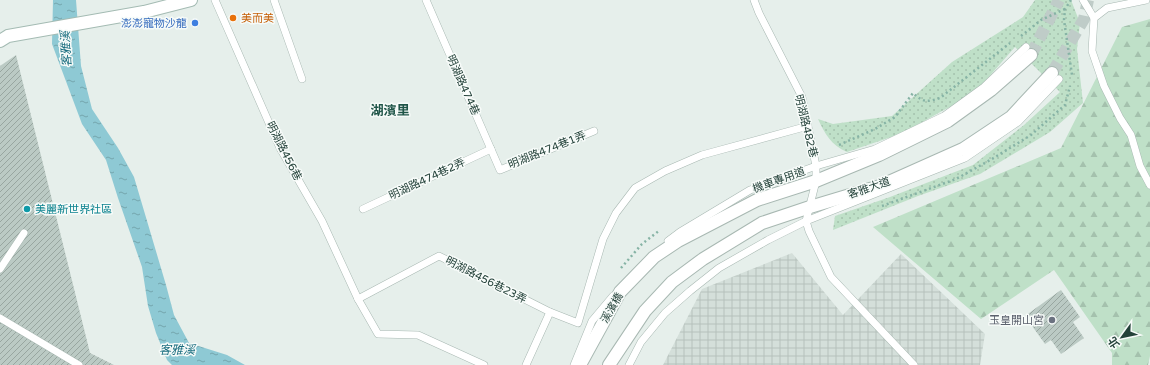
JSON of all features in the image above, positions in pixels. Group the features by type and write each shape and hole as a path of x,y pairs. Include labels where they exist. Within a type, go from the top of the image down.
{"street":[{"path":"4,39 144,12 191,0"},
{"path":"652,256 757,200 816,181 879,156 948,121 992,90 1028,51"},
{"name":"客雅大道","path":"609,365 645,311 672,282 703,259 762,223 810,206 880,186 963,149 1011,117 1056,76"},
{"name":"溪濱橋","path":"580,365 620,292 652,256"}],"lane":[{"name":"明湖路456巷","path":"214,0 280,148 322,221 358,300 378,334 418,335 484,365"},
{"path":"274,0 302,79"},
{"name":"明湖路474巷","path":"426,0 500,170"},
{"name":"明湖路482巷","path":"754,0 759,13 802,97 816,166 816,181 806,221"},
{"path":"1083,0 1094,18 1092,51 1104,86 1120,118 1132,135 1140,166 1150,184"},
{"path":"1094,18 1107,8 1146,0"},
{"name":"機車專用道","path":"574,365 592,321 618,289 652,256 680,232 750,190 816,166 875,149 944,116 984,87 1028,51"},
{"path":"629,365 641,342 665,313 719,268 768,240 806,221 965,158 1018,122 1056,76"},
{"path":"526,365 550,312 578,323 603,239 616,213 635,188 665,171 702,155 808,126"},
{"name":"明湖路474巷1弄","path":"500,170 594,131"},
{"name":"明湖路474巷2弄","path":"363,209 491,149"},
{"path":"806,221 809,231 831,277 914,365"},
{"path":"0,269 24,233"},
{"name":"明湖路456巷23弄","path":"358,300 439,256 550,312"},
{"path":"0,318 79,365"}],"path":[{"path":"1017,38 1041,20 1065,9"},
{"path":"814,153 839,146 896,117 913,93 920,99 927,102 940,98 1011,42"}],"shaded area":[{"path":"792,253 843,315 901,254 985,334 980,365 663,365 702,289"}],"green space":[{"path":"1035,0 1071,0 1080,23 1077,49 1083,103 1050,132 980,174 918,196 833,230 835,216 890,197 973,165 1024,125 1060,92 1015,47 972,96 903,133 847,152 837,146 829,138 818,119 833,124 892,116 952,62 1023,17"},
{"path":"1150,19 1150,356 1148,365 1112,365 1112,353 1054,270 981,319 873,227 1061,148 1122,27"}],"water":[{"name":"客雅溪","path":"53,0 76,0 81,66 92,109 118,148 134,177 174,315 189,343 227,355 245,365 172,365 167,360 156,333 148,306 142,267 106,160 82,124 52,44"}],"building":[{"name":"美麗新世界社區","path":"16,55 90,353 114,365 0,365 0,66"},
{"name":"玉皇開山宮","path":"1061,290 1080,317 1073,322 1084,338 1061,354 1051,340 1045,344 1025,316"}],"tunnel":[{"path":"1031,55 1059,0"},
{"path":"1052,73 1084,19 1088,0"}],"place":[{"name":"美而美","path":"233,18"},
{"name":"澎澎寵物沙龍","path":"195,23"},
{"name":"美麗新世界社區","path":"27,209"},
{"name":"玉皇開山宮","path":"1052,320"}],"district":[{"name":"湖濱里","path":"390,111"}]}
